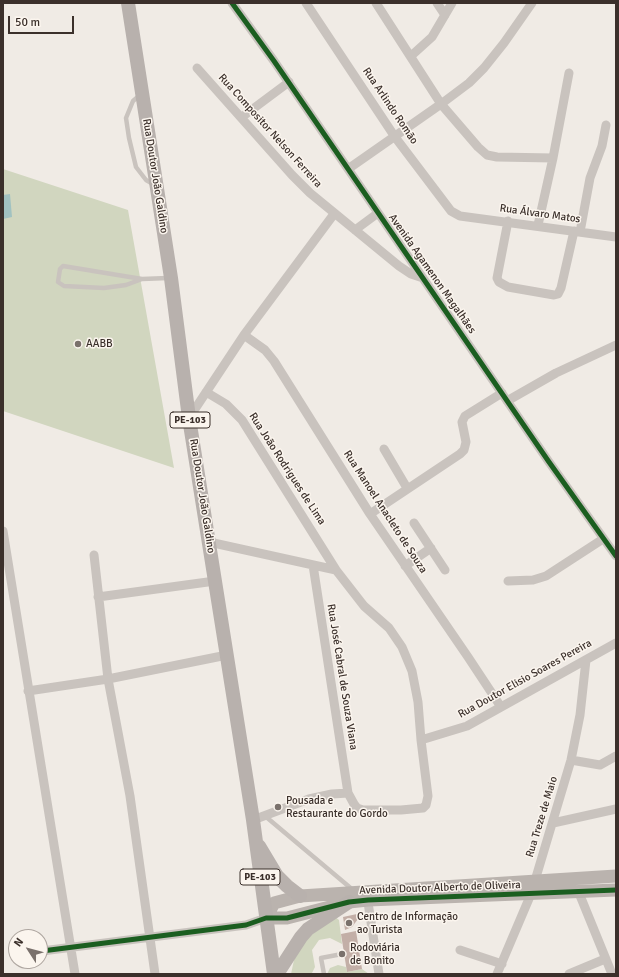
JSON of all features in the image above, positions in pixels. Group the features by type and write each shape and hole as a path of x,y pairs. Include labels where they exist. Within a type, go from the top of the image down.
{"main road":[{"name":"Rua Doutor João Galdino","path":"128,3 171,278 189,418 227,656 259,818 254,837 274,974"},
{"path":"254,837 277,876 300,896"},
{"path":"277,974 301,937 308,929 359,896"}],"street":[{"name":"Avenida Agamenon Magalhães","path":"232,3 289,82 616,556"},
{"name":"Rua Arlindo Romão","path":"306,3 395,137 445,207 454,214 460,216"},
{"path":"376,3 441,104 478,147 487,155 509,158 553,158"},
{"path":"437,3 445,15"},
{"path":"410,56 432,37 452,3"},
{"path":"348,169 441,104 484,68 532,3"},
{"name":"Rua Compositor Nelson Ferreira","path":"197,68 292,175 334,214 399,266 411,274 423,278"},
{"path":"538,225 553,158 569,73"},
{"path":"242,117 289,82"},
{"path":"508,221 497,278 499,282 508,287 554,295 558,294 577,232 590,178 602,146 606,125"},
{"path":"355,230 378,213"},
{"path":"189,418 244,336 334,214"},
{"name":"Rua Álvaro Matos","path":"460,216 538,225 616,237"},
{"name":"Rua Manoel Anacleto de Souza","path":"244,336 265,350 274,361 370,514 501,707"},
{"path":"370,514 464,450 466,442 462,422 465,416 616,345"},
{"name":"Rua João Rodrigues de Lima","path":"206,392 226,404 242,420 336,570 364,606 390,628 402,647 413,677 418,702 421,740"},
{"path":"384,449 407,488"},
{"path":"414,523 445,570"},
{"path":"3,531 75,974"},
{"path":"508,581 533,580 546,576 603,538"},
{"path":"209,542 336,570"},
{"path":"405,566 431,548"},
{"path":"94,555 108,679 130,796 155,974"},
{"name":"Rua José Cabral de Souza Viana","path":"312,565 348,793"},
{"path":"98,598 215,581"},
{"name":"Rua Doutor Elisio Soares Pereira","path":"421,740 467,726 616,643"},
{"path":"28,691 108,679 227,656"},
{"name":"Rua Treze de Maio","path":"497,974 531,894 571,760 580,715 586,660"},
{"path":"259,818 318,796 348,793 357,808 363,810 418,809 426,805 428,796 421,740"},
{"path":"571,760 600,765 616,756"},
{"path":"553,823 616,809"},
{"name":"Avenida Doutor Alberto de Oliveira","path":"449,893 535,880 616,876"},
{"name":"Avenida Doutor Alberto de Oliveira","path":"359,896 287,918 266,918 274,903 300,896 449,893 531,894 579,893 616,890"},
{"path":"579,893 612,974"},
{"path":"359,896 379,974"},
{"path":"48,950 246,925 266,918"},
{"path":"460,950 502,964"},
{"path":"569,974 605,959"}],"lane":[{"path":"142,93 128,108 126,118 129,138 136,167 146,180 156,185"},
{"path":"142,280 63,266 60,269 58,282 64,286 104,288 126,285 142,280 171,278"},
{"path":"259,818 359,896"},
{"path":"324,974 321,958 342,954"}],"green space":[{"name":"AABB","path":"3,169 128,210 174,468 3,411"},
{"path":"334,916 339,920 342,944 330,938 319,940 312,950 315,967 312,973 291,974 294,960 305,940"},
{"path":"338,965 346,967 347,972 362,969 369,974 327,974 330,968"}],"water":[{"path":"10,194 12,217 3,219 3,195"}],"building":[{"name":"Centro de Informação ao Turista","path":"357,914 358,919 352,927 345,930 343,917"},
{"path":"356,931 362,969 347,972 341,934"}],"cycle path":[{"path":"232,3 274,61 549,462 616,556"},
{"path":"48,950 246,925 266,918 287,918 349,902 616,890"}],"place":[{"name":"AABB","path":"78,344"},
{"name":"Pousada e Restaurante do Gordo","path":"278,807"},
{"name":"Centro de Informação ao Turista","path":"349,923"},
{"name":"Rodoviária de Bonito","path":"342,954"}]}
